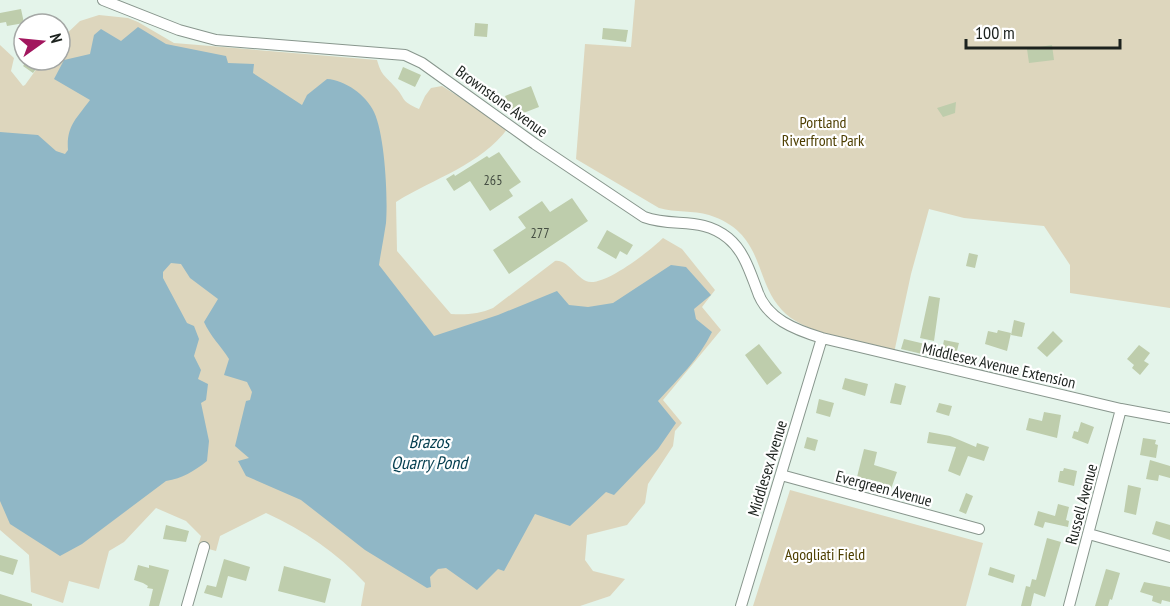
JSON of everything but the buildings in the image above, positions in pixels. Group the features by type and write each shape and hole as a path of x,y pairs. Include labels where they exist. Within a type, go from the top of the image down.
{"street":[{"name":"Brownstone Avenue","path":"103,0 179,30 216,40 405,54 414,58 535,144 644,217 659,222 701,224 728,237 741,254 760,298 769,310 796,330 822,338"},
{"name":"Middlesex Avenue Extension","path":"822,338 1121,409 1170,418"},
{"name":"Middlesex Avenue","path":"741,606 822,338"},
{"name":"Russell Avenue","path":"1069,606 1121,409"},
{"name":"Evergreen Avenue","path":"782,475 979,530"},
{"path":"1089,534 1170,557"},
{"path":"187,606 204,547"}],"green space":[{"name":"Portland Riverfront Park","path":"635,0 1170,0 1170,308 1070,293 1070,265 1044,226 964,218 929,209 911,274 894,353 837,338 796,321 775,302 750,247 741,234 728,223 703,213 659,208 576,159 585,44 631,47"},
{"name":"Brazos Quarry Pond","path":"99,15 128,18 174,43 377,60 380,70 406,102 413,106 419,109 431,88 442,86 508,128 497,141 471,161 396,202 397,251 451,314 472,314 493,308 555,261 567,265 582,279 593,282 626,267 663,238 682,249 715,290 702,307 721,330 663,400 682,423 675,431 673,446 648,484 645,503 627,525 587,535 585,560 593,571 625,579 610,596 580,606 361,606 365,583 354,572 307,535 266,513 220,536 216,551 198,546 201,536 186,521 156,508 124,542 109,551 99,589 69,581 63,603 31,592 29,555 0,530 0,45 12,56 11,71 23,86 34,72 72,72 72,29 80,21"},
{"name":"Agogliati Field","path":"790,490 983,543 966,606 753,606"}],"water":[{"name":"Brazos Quarry Pond","path":"138,27 166,44 226,56 228,63 254,64 253,73 302,105 307,95 327,79 348,85 360,94 374,112 378,122 385,167 386,223 379,265 434,336 498,315 557,291 569,305 588,307 613,303 671,265 686,267 711,295 694,309 696,319 712,332 694,360 658,401 676,423 658,449 614,495 606,492 570,526 535,514 504,571 498,569 477,590 446,568 438,569 430,577 431,587 427,588 365,550 301,500 246,476 238,461 249,458 235,446 246,401 250,400 252,392 247,382 224,375 229,359 204,322 218,299 190,278 181,264 171,263 163,272 163,278 187,323 194,326 199,339 194,356 201,370 198,379 208,384 206,400 201,403 209,441 207,461 188,474 166,481 82,544 60,556 10,524 0,501 0,132 38,135 56,151 65,154 68,150 71,128 90,100 54,79 58,72 72,72 72,58 90,54 94,35 101,29 121,41"}]}
